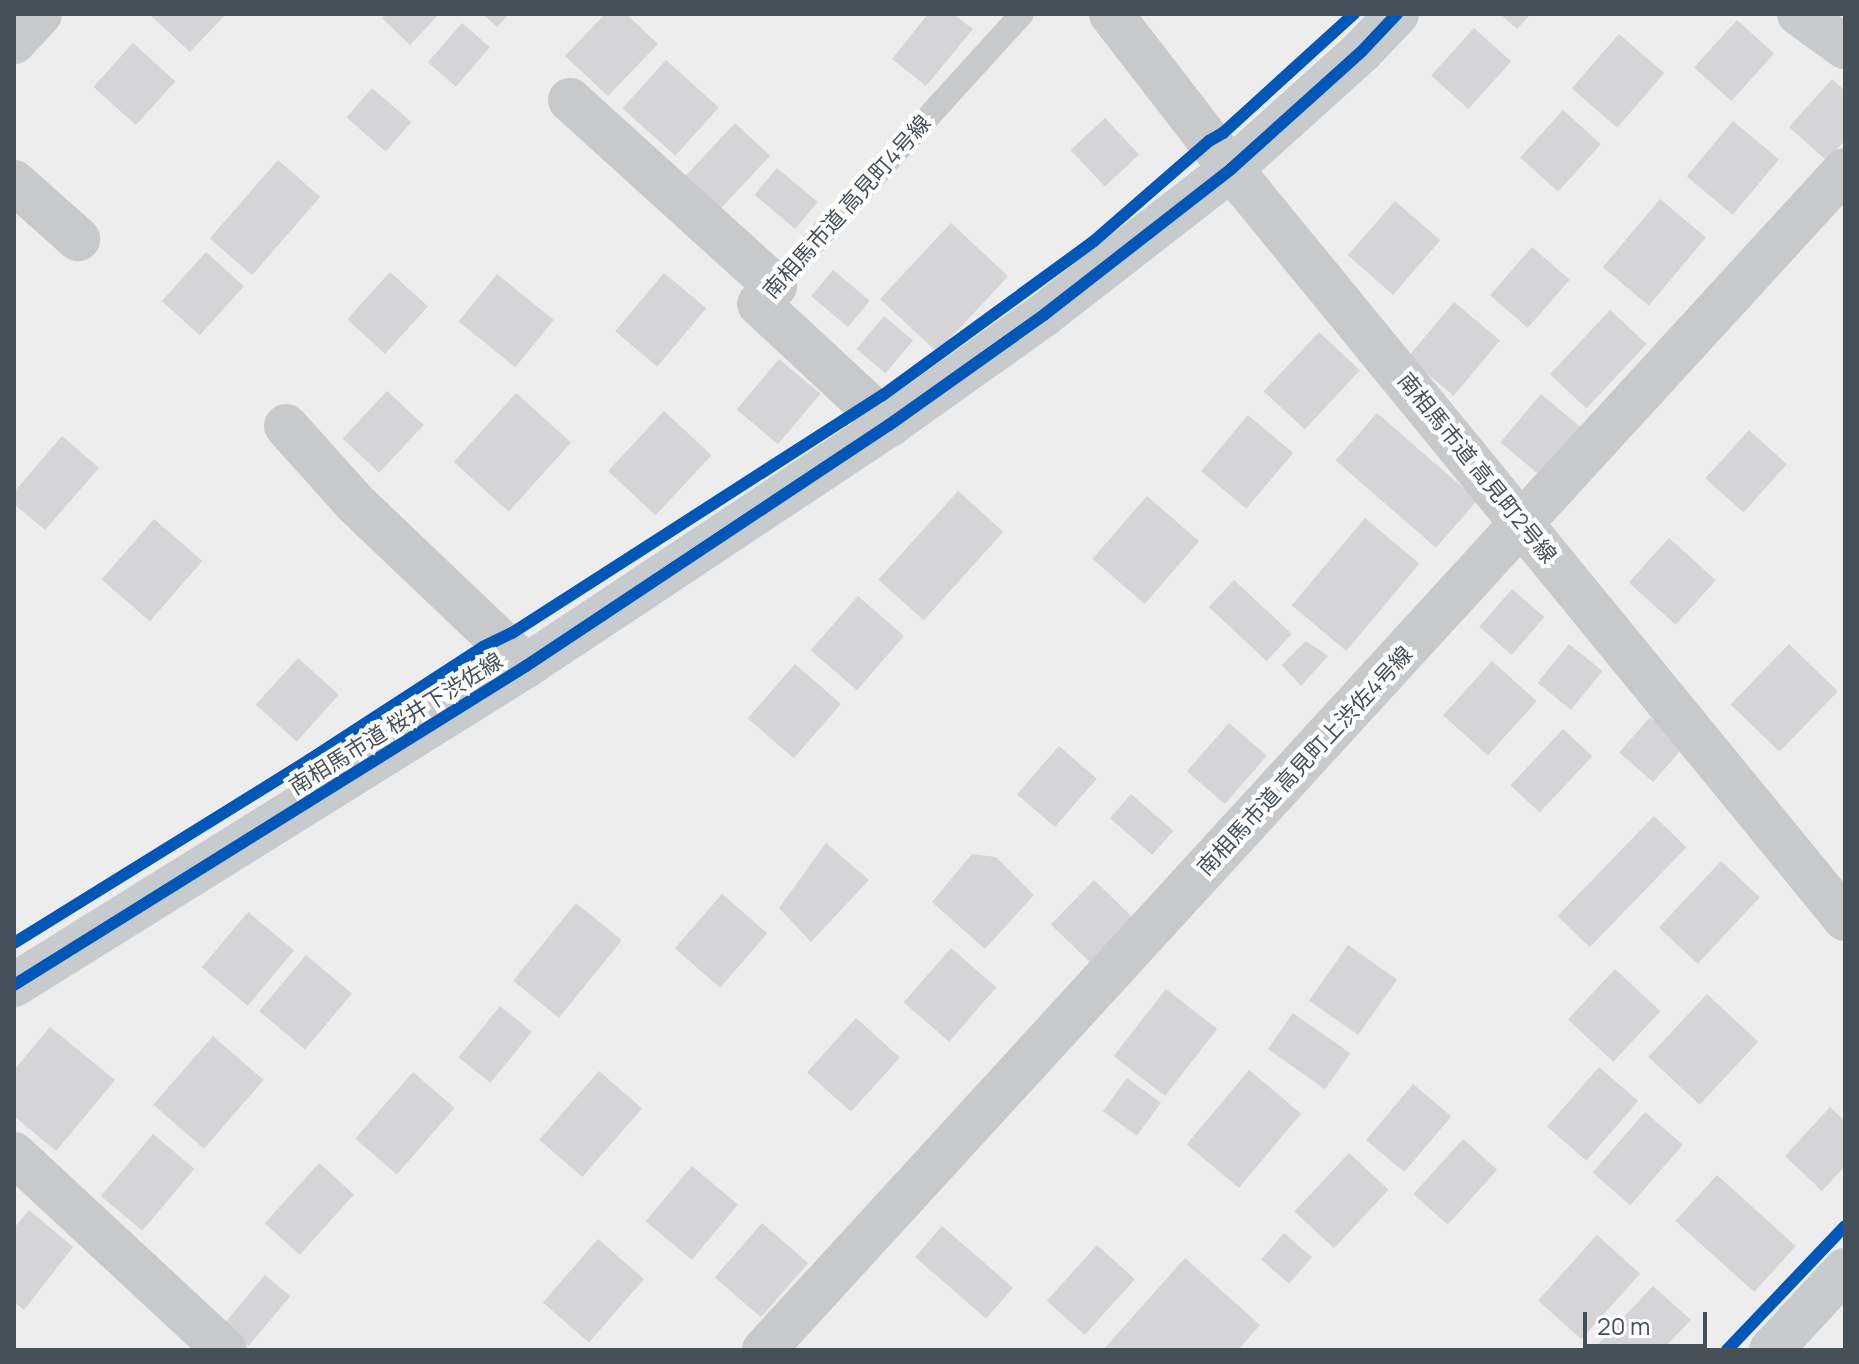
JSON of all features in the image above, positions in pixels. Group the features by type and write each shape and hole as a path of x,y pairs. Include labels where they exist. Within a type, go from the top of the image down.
{"street":[{"path":"14,42 40,14"},
{"name":"南相馬市道 高見町2号線","path":"1111,14 1231,169 1845,919"},
{"name":"南相馬市道 桜井下渋佐線","path":"14,985 526,666 889,425 1045,314 1231,169 1362,51 1397,14"},
{"path":"1799,14 1845,47"},
{"path":"570,100 767,295"},
{"name":"南相馬市道 高見町上渋佐4号線","path":"764,1350 1845,170"},
{"path":"14,182 78,239"},
{"name":"南相馬市道 高見町4号線","path":"767,295 889,425"},
{"path":"286,426 355,503 526,666"},
{"path":"14,1154 225,1350"},
{"path":"1771,1350 1845,1270"}],"lane":[{"name":"南相馬市道 高見町4号線","path":"767,295 1022,14"}],"building":[{"path":"149,14 226,14 190,52"},
{"path":"386,14 439,14 410,45 382,18"},
{"path":"483,14 509,14 497,27"},
{"path":"605,14 626,14 658,44 608,96 565,56"},
{"path":"928,14 953,14 973,29 926,86 892,59"},
{"path":"1500,14 1531,14 1517,29"},
{"path":"1737,20 1774,53 1731,101 1694,68"},
{"path":"462,23 490,47 456,87 428,62"},
{"path":"1474,28 1511,61 1468,109 1431,76"},
{"path":"1619,34 1664,73 1617,128 1572,88"},
{"path":"133,43 175,81 136,125 94,87"},
{"path":"666,60 719,108 675,156 623,108"},
{"path":"1832,79 1845,91 1845,140 1827,161 1789,127"},
{"path":"372,88 411,122 386,152 346,117"},
{"path":"1563,110 1601,144 1558,192 1520,158"},
{"path":"1105,118 1139,155 1105,187 1071,150"},
{"path":"1733,121 1779,160 1733,215 1687,176"},
{"path":"735,123 770,156 718,212 682,179"},
{"path":"278,160 320,197 252,275 210,238"},
{"path":"777,168 818,202 795,229 755,195"},
{"path":"1660,199 1706,238 1649,306 1603,267"},
{"path":"1395,201 1440,240 1393,295 1348,255"},
{"path":"951,223 1008,276 937,352 880,299"},
{"path":"1532,247 1570,280 1528,328 1490,295"},
{"path":"206,252 244,286 200,335 162,301"},
{"path":"833,270 870,301 848,327 811,296"},
{"path":"390,272 428,306 385,354 347,320"},
{"path":"664,273 706,308 657,367 615,331"},
{"path":"497,274 554,320 515,367 459,321"},
{"path":"1454,302 1500,341 1454,396 1408,357"},
{"path":"1610,310 1647,344 1587,408 1550,374"},
{"path":"884,316 913,340 885,373 856,349"},
{"path":"1319,332 1360,370 1305,429 1264,391"},
{"path":"779,359 820,394 778,444 737,410"},
{"path":"387,391 424,425 379,473 343,439"},
{"path":"516,393 571,443 509,512 454,462"},
{"path":"1541,394 1583,429 1543,478 1501,442"},
{"path":"664,411 712,455 656,515 608,471"},
{"path":"1377,413 1477,500 1436,548 1336,461"},
{"path":"1248,415 1293,453 1246,509 1201,471"},
{"path":"1749,430 1787,464 1743,512 1706,478"},
{"path":"62,436 99,468 45,530 14,504 14,492"},
{"path":"958,491 1003,532 924,620 878,579"},
{"path":"1147,496 1199,541 1145,604 1093,559"},
{"path":"1365,518 1419,564 1346,651 1292,605"},
{"path":"154,519 202,561 150,621 102,579"},
{"path":"1669,538 1716,580 1676,625 1629,583"},
{"path":"1234,580 1292,634 1267,661 1209,607"},
{"path":"1512,589 1544,617 1512,655 1479,627"},
{"path":"858,596 904,636 857,690 811,650"},
{"path":"1306,641 1328,656 1301,686 1282,665"},
{"path":"1569,644 1602,671 1571,710 1538,683"},
{"path":"1789,644 1838,691 1780,752 1731,704"},
{"path":"298,658 339,695 297,742 256,705"},
{"path":"1492,661 1537,701 1488,755 1443,715"},
{"path":"795,664 841,704 794,758 748,718"},
{"path":"1650,717 1684,747 1653,782 1619,752"},
{"path":"1229,723 1267,756 1225,804 1187,771"},
{"path":"1563,729 1592,756 1540,813 1510,785"},
{"path":"1059,746 1097,779 1055,827 1017,794"},
{"path":"1131,794 1173,831 1152,855 1110,818"},
{"path":"1654,816 1686,847 1590,947 1557,916"},
{"path":"826,843 869,880 811,942 779,908"},
{"path":"972,854 996,857 1034,895 985,949 932,902"},
{"path":"1721,861 1760,897 1698,964 1659,928"},
{"path":"1094,880 1134,918 1090,963 1051,925"},
{"path":"722,894 767,933 720,988 675,948"},
{"path":"576,903 622,940 559,1018 513,981"},
{"path":"248,912 294,951 248,1006 202,967"},
{"path":"1348,945 1397,979 1358,1035 1309,1001"},
{"path":"951,948 996,987 949,1042 904,1002"},
{"path":"306,955 352,994 305,1049 259,1011"},
{"path":"1615,969 1660,1011 1613,1062 1568,1019"},
{"path":"1166,989 1217,1029 1165,1096 1114,1056"},
{"path":"1707,994 1758,1042 1700,1105 1648,1057"},
{"path":"500,1006 532,1032 490,1083 458,1057"},
{"path":"1293,1013 1350,1053 1325,1089 1268,1049"},
{"path":"856,1018 900,1057 851,1112 807,1072"},
{"path":"50,1027 115,1080 56,1151 14,1116 14,1070"},
{"path":"213,1036 264,1080 204,1149 153,1105"},
{"path":"1599,1067 1638,1101 1586,1161 1547,1127"},
{"path":"1249,1070 1301,1114 1239,1188 1187,1144"},
{"path":"599,1071 642,1108 582,1177 539,1140"},
{"path":"413,1072 455,1108 397,1174 355,1138"},
{"path":"1127,1078 1161,1103 1137,1136 1103,1111"},
{"path":"1413,1084 1451,1116 1404,1172 1366,1140"},
{"path":"1830,1107 1845,1121 1845,1166 1822,1191 1785,1156"},
{"path":"1645,1112 1683,1145 1630,1205 1593,1172"},
{"path":"153,1134 194,1169 142,1231 101,1196"},
{"path":"1463,1139 1497,1170 1448,1225 1413,1194"},
{"path":"1349,1153 1388,1190 1334,1248 1294,1212"},
{"path":"319,1163 354,1194 300,1255 265,1223"},
{"path":"692,1166 738,1205 692,1260 646,1221"},
{"path":"1717,1175 1796,1246 1754,1292 1676,1221"},
{"path":"29,1210 73,1247 24,1310 14,1302 14,1228"},
{"path":"762,1223 808,1263 761,1317 715,1277"},
{"path":"942,1226 1013,1288 986,1319 915,1257"},
{"path":"1284,1233 1312,1257 1289,1284 1261,1259"},
{"path":"1597,1235 1640,1274 1581,1339 1538,1300"},
{"path":"598,1239 644,1279 589,1342 543,1302"},
{"path":"1097,1245 1135,1279 1085,1335 1047,1301"},
{"path":"1185,1258 1260,1325 1238,1350 1103,1350"},
{"path":"265,1275 290,1296 248,1346 223,1325"},
{"path":"1653,1286 1691,1320 1662,1350 1593,1350"}],"cycle path":[{"path":"14,943 309,760 483,647 512,633 883,395 1094,241 1209,141 1223,133 1354,14"},
{"path":"14,985 526,666 889,425 1045,314 1231,169 1362,51 1397,14"},
{"path":"1727,1350 1845,1226"}]}
